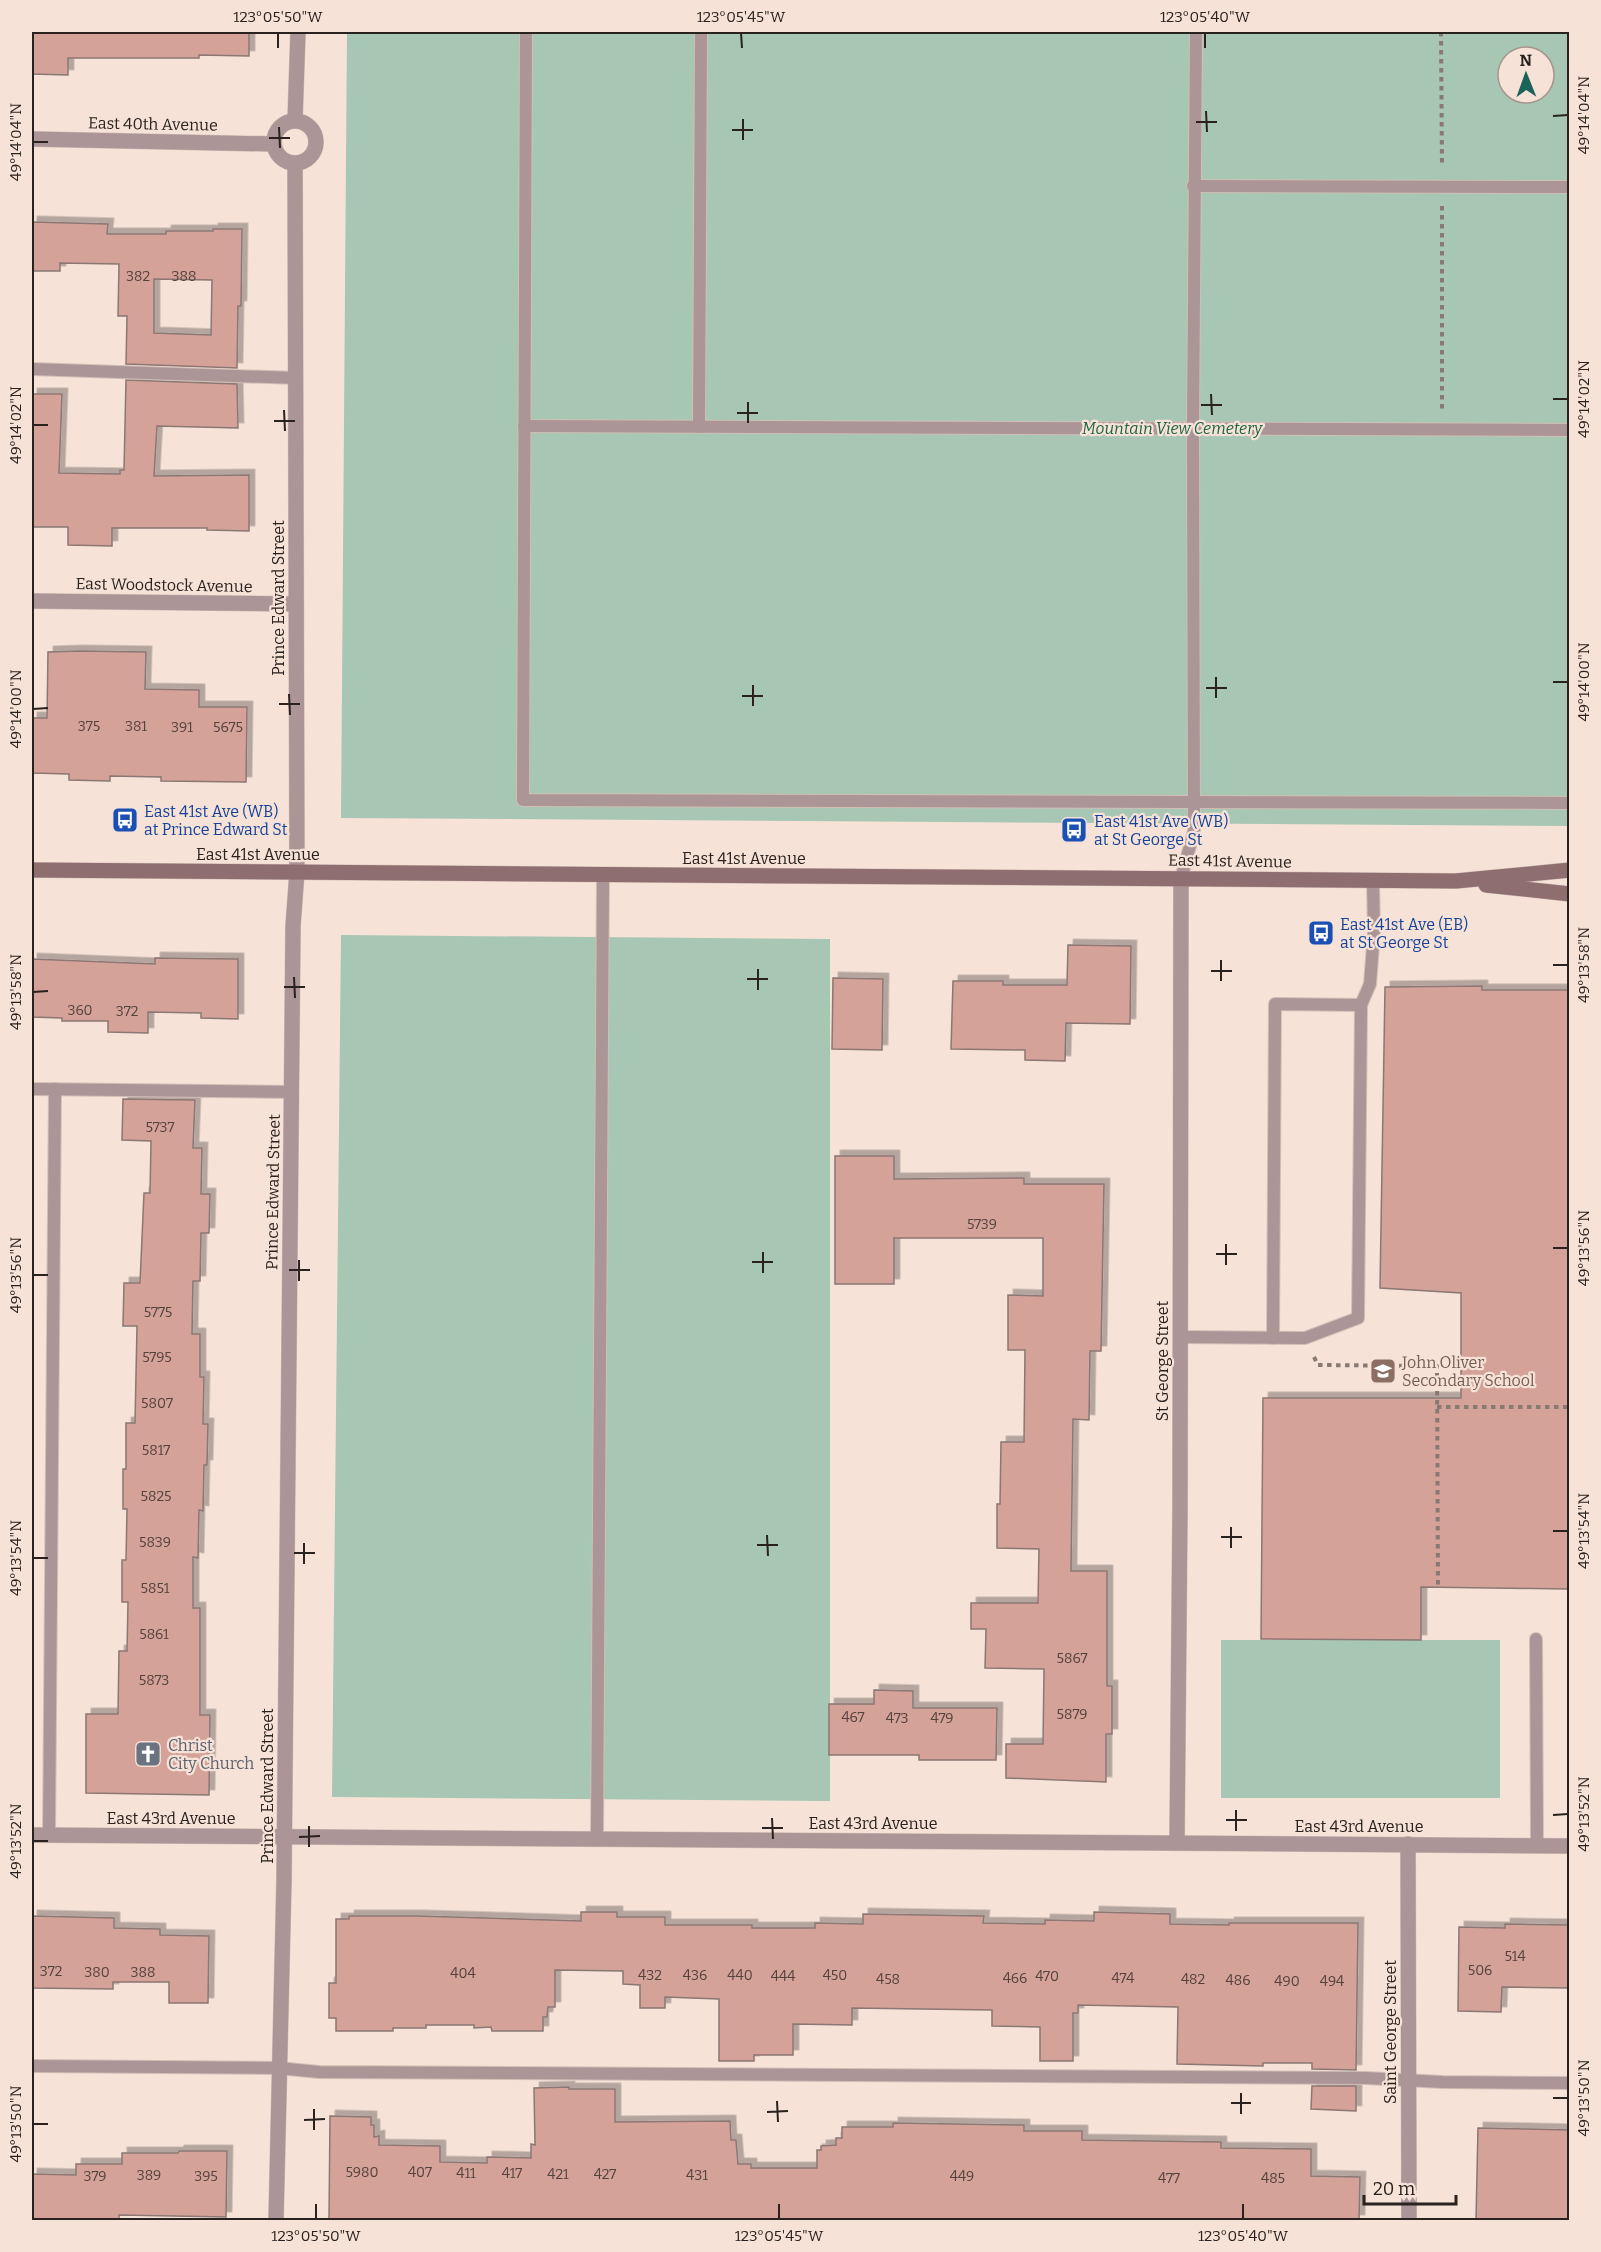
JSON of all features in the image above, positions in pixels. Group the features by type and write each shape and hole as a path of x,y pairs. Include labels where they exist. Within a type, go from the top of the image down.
{"main road":[{"name":"East 41st Avenue","path":"32,870 1456,881 1569,894"},
{"name":"East 41st Avenue","path":"1456,881 1569,870"}],"street":[{"path":"295,120 298,32"},
{"path":"295,120 309,125 316,138 314,152 309,158 295,163 278,155 273,144 277,130 288,121 295,120"},
{"name":"East 40th Avenue","path":"32,139 273,144"},
{"name":"Prince Edward Street","path":"276,2220 284,1837 293,926 297,872 295,163"},
{"name":"East Woodstock Avenue","path":"32,601 296,604"},
{"name":"St George Street","path":"1176,1843 1181,879"},
{"name":"East 43rd Avenue","path":"32,1835 1569,1846"},
{"name":"Saint George Street","path":"1408,1844 1409,2220"}],"lane":[{"path":"525,32 523,800 1569,803"},
{"path":"699,427 701,32"},
{"path":"1181,879 1194,831 1192,429 1196,32"},
{"path":"1193,186 1569,187"},
{"path":"32,369 296,378"},
{"path":"524,426 1569,430"},
{"path":"597,1839 603,875"},
{"path":"1180,1337 1305,1338 1358,1318 1360,1005 1370,984 1374,933 1373,880"},
{"path":"1273,1338 1275,1004 1360,1005"},
{"path":"32,1089 292,1092"},
{"path":"49,1835 54,1089"},
{"path":"1536,1639 1537,1845"},
{"path":"32,2066 278,2068 319,2072 1366,2078 1408,2081 1569,2083"}],"path":[{"path":"1441,32 1442,429"},
{"path":"1305,1338 1318,1365 1437,1366 1438,1589"},
{"path":"1437,1407 1569,1407"}],"green space":[{"name":"Mountain View Cemetery","path":"347,32 1569,32 1569,826 341,818"},
{"path":"341,935 830,939 830,1801 332,1797"},
{"path":"1221,1640 1500,1640 1500,1798 1221,1798"}],"building":[{"path":"32,32 249,32 249,56 68,58 68,75 32,74"},
{"path":"32,222 108,224 107,234 166,234 166,231 242,229 237,368 126,364 127,316 118,316 119,264 60,263 60,271 32,271","holes":["154,279 212,280 211,335 154,333"]},
{"path":"126,380 237,384 238,428 157,426 154,476 249,475 249,531 207,530 207,528 112,528 112,546 68,545 68,527 32,527 32,394 62,394 59,473 120,474 120,470 124,470"},
{"path":"48,652 146,652 145,689 199,690 199,707 247,707 246,782 161,781 161,777 110,776 110,781 69,780 69,774 32,773 32,718 47,718"},
{"path":"1068,945 1131,946 1130,1024 1066,1023 1065,1061 1025,1060 1025,1050 951,1049 953,981 1003,981 1003,985 1067,985"},
{"path":"155,958 238,959 238,1019 201,1018 201,1013 148,1012 148,1033 108,1032 108,1021 62,1021 62,1018 32,1017 32,959 155,964"},
{"path":"833,978 883,979 882,1050 832,1049"},
{"path":"1482,986 1482,990 1569,990 1569,1589 1421,1587 1421,1640 1261,1639 1263,1398 1461,1398 1461,1293 1380,1288 1385,987"},
{"path":"123,1099 195,1100 193,1148 202,1148 201,1194 210,1194 209,1233 201,1233 200,1281 193,1281 192,1334 200,1334 200,1377 204,1377 203,1424 208,1424 203,1511 199,1510 198,1558 193,1557 193,1608 200,1608 200,1715 210,1715 209,1795 86,1793 86,1714 118,1714 119,1651 127,1651 128,1602 122,1602 122,1560 126,1560 127,1509 123,1509 123,1469 126,1469 126,1423 135,1423 137,1326 123,1326 124,1283 140,1283 144,1193 150,1193 151,1141 122,1140"},
{"path":"835,1156 894,1156 894,1179 1024,1178 1024,1184 1104,1184 1101,1351 1090,1351 1089,1420 1073,1419 1071,1571 1107,1571 1107,1686 1112,1686 1112,1734 1106,1734 1106,1782 1006,1778 1006,1744 1043,1744 1044,1669 985,1668 986,1629 971,1629 971,1603 1038,1603 1039,1549 997,1548 997,1504 1000,1504 1001,1442 1024,1442 1025,1350 1008,1350 1008,1295 1043,1296 1043,1238 894,1238 894,1284 835,1284"},
{"path":"874,1690 913,1691 913,1708 997,1708 996,1760 919,1760 919,1755 829,1755 829,1704 874,1704"},
{"path":"581,1912 617,1912 617,1917 665,1917 665,1925 752,1925 752,1928 815,1928 815,1923 863,1924 863,1914 984,1916 983,1923 1045,1924 1045,1920 1094,1921 1094,1912 1170,1914 1170,1924 1358,1923 1356,2070 1312,2069 1312,2063 1263,2063 1263,2066 1177,2064 1178,2007 1078,2005 1078,2013 1073,2013 1073,2061 1040,2061 1040,2027 992,2026 992,2010 852,2008 852,2025 793,2024 793,2055 754,2055 754,2061 719,2061 719,1999 665,1997 665,2008 640,2008 640,1985 623,1984 623,1971 555,1970 555,2007 548,2007 547,2017 543,2017 543,2031 492,2031 491,2027 474,2028 474,2025 426,2025 426,2028 393,2028 393,2031 336,2031 336,2018 329,2018 329,1983 336,1983 336,1919 349,1919 349,1916 418,1916 581,1921"},
{"path":"32,1916 114,1918 114,1928 160,1929 160,1935 209,1936 208,2003 169,2003 169,1982 113,1982 113,1989 32,1988"},
{"path":"1505,1924 1569,1925 1569,1988 1502,1987 1501,2012 1458,2011 1459,1927 1505,1928"},
{"path":"1312,2086 1356,2086 1356,2111 1311,2109"},
{"path":"569,2087 569,2089 615,2089 615,2122 730,2121 731,2140 736,2140 738,2164 751,2164 751,2168 817,2168 817,2150 821,2150 821,2146 836,2145 836,2138 842,2138 842,2127 893,2127 893,2123 1024,2125 1024,2131 1082,2131 1082,2140 1221,2142 1221,2148 1311,2149 1311,2176 1360,2177 1359,2220 329,2220 330,2116 371,2117 374,2137 379,2136 379,2145 440,2146 440,2162 487,2163 487,2157 531,2158 531,2144 535,2145 534,2088"},
{"path":"1478,2128 1569,2130 1569,2220 1476,2220"},
{"path":"179,2151 227,2151 226,2217 119,2215 119,2220 32,2220 32,2174 76,2175 76,2164 122,2164 122,2153 178,2153"}],"place":[{"name":"East 41st Ave (WB) at Prince Edward St","path":"125,820"},
{"name":"East 41st Ave (WB) at St George St","path":"1074,830"},
{"name":"East 41st Ave (EB) at St George St","path":"1321,933"},
{"name":"John Oliver Secondary School","path":"1383,1371"},
{"name":"Christ City Church","path":"148,1754"}]}
